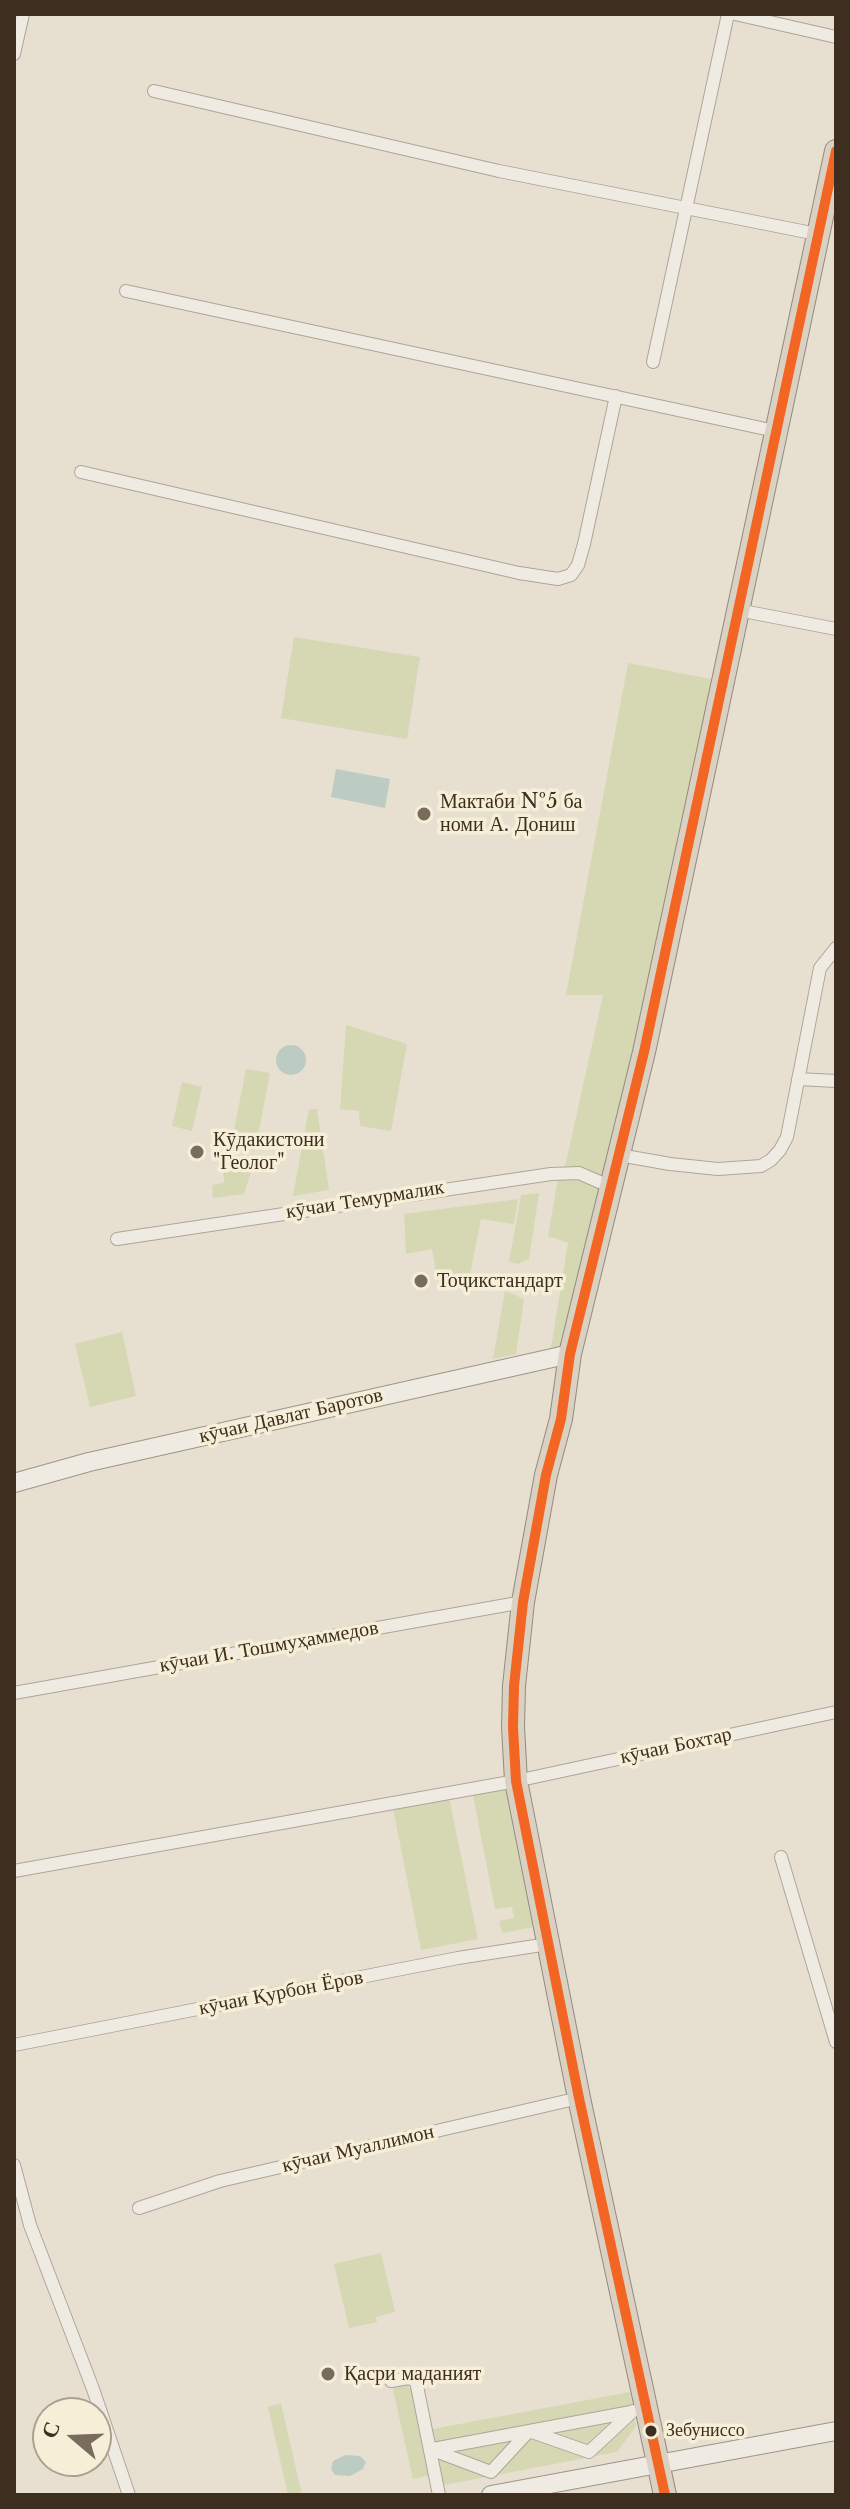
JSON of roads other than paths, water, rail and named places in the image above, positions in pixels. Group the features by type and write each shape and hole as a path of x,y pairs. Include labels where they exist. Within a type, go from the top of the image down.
{"highway":[{"path":"665,2495 652,2464 638,2410 541,1945 511,1782 518,1602 561,1419 570,1354 644,1052 775,431 824,226 836,151"},
{"path":"652,2464 652,2495"}],"street":[{"path":"14,54 23,14"},
{"path":"653,362 728,14"},
{"path":"735,14 836,37"},
{"path":"154,91 499,171 685,208 824,226"},
{"path":"126,291 775,431"},
{"path":"81,472 519,573 558,579 571,575 578,565 616,396"},
{"path":"738,610 836,629"},
{"path":"619,1155 718,1169 761,1166 780,1150 787,1137 820,968 836,948"},
{"path":"798,1079 836,1081"},
{"name":"кӯчаи Темурмалик","path":"117,1239 551,1174 579,1173 611,1187"},
{"name":"кӯчаи Давлат Баротов","path":"14,1483 89,1462 570,1354"},
{"name":"кӯчаи И. Тошмуҳаммедов","path":"14,1693 518,1602"},
{"name":"кӯчаи Бохтар","path":"14,1871 511,1782 836,1712"},
{"path":"781,1857 836,2042"},
{"name":"кӯчаи Қурбон Ёров","path":"14,2045 458,1958 541,1945"},
{"name":"кӯчаи Муаллимон","path":"139,2208 220,2181 574,2099"},
{"path":"14,2165 30,2225 98,2403 129,2495"},
{"path":"391,2381 409,2378 416,2381 439,2495"},
{"path":"529,2431 589,2452 638,2410"},
{"path":"430,2449 638,2410"},
{"path":"430,2449 491,2472 529,2431"},
{"path":"491,2495 836,2431"}],"place":[{"name":"Мактаби №5 ба номи А. Дониш","path":"424,814"},
{"name":"Кӯдакистони \"Геолог\"","path":"197,1152"},
{"name":"Тоҷикстандарт","path":"421,1281"},
{"name":"Қасри маданият","path":"328,2374"},
{"name":"Зебуниссо","path":"651,2431"}]}
